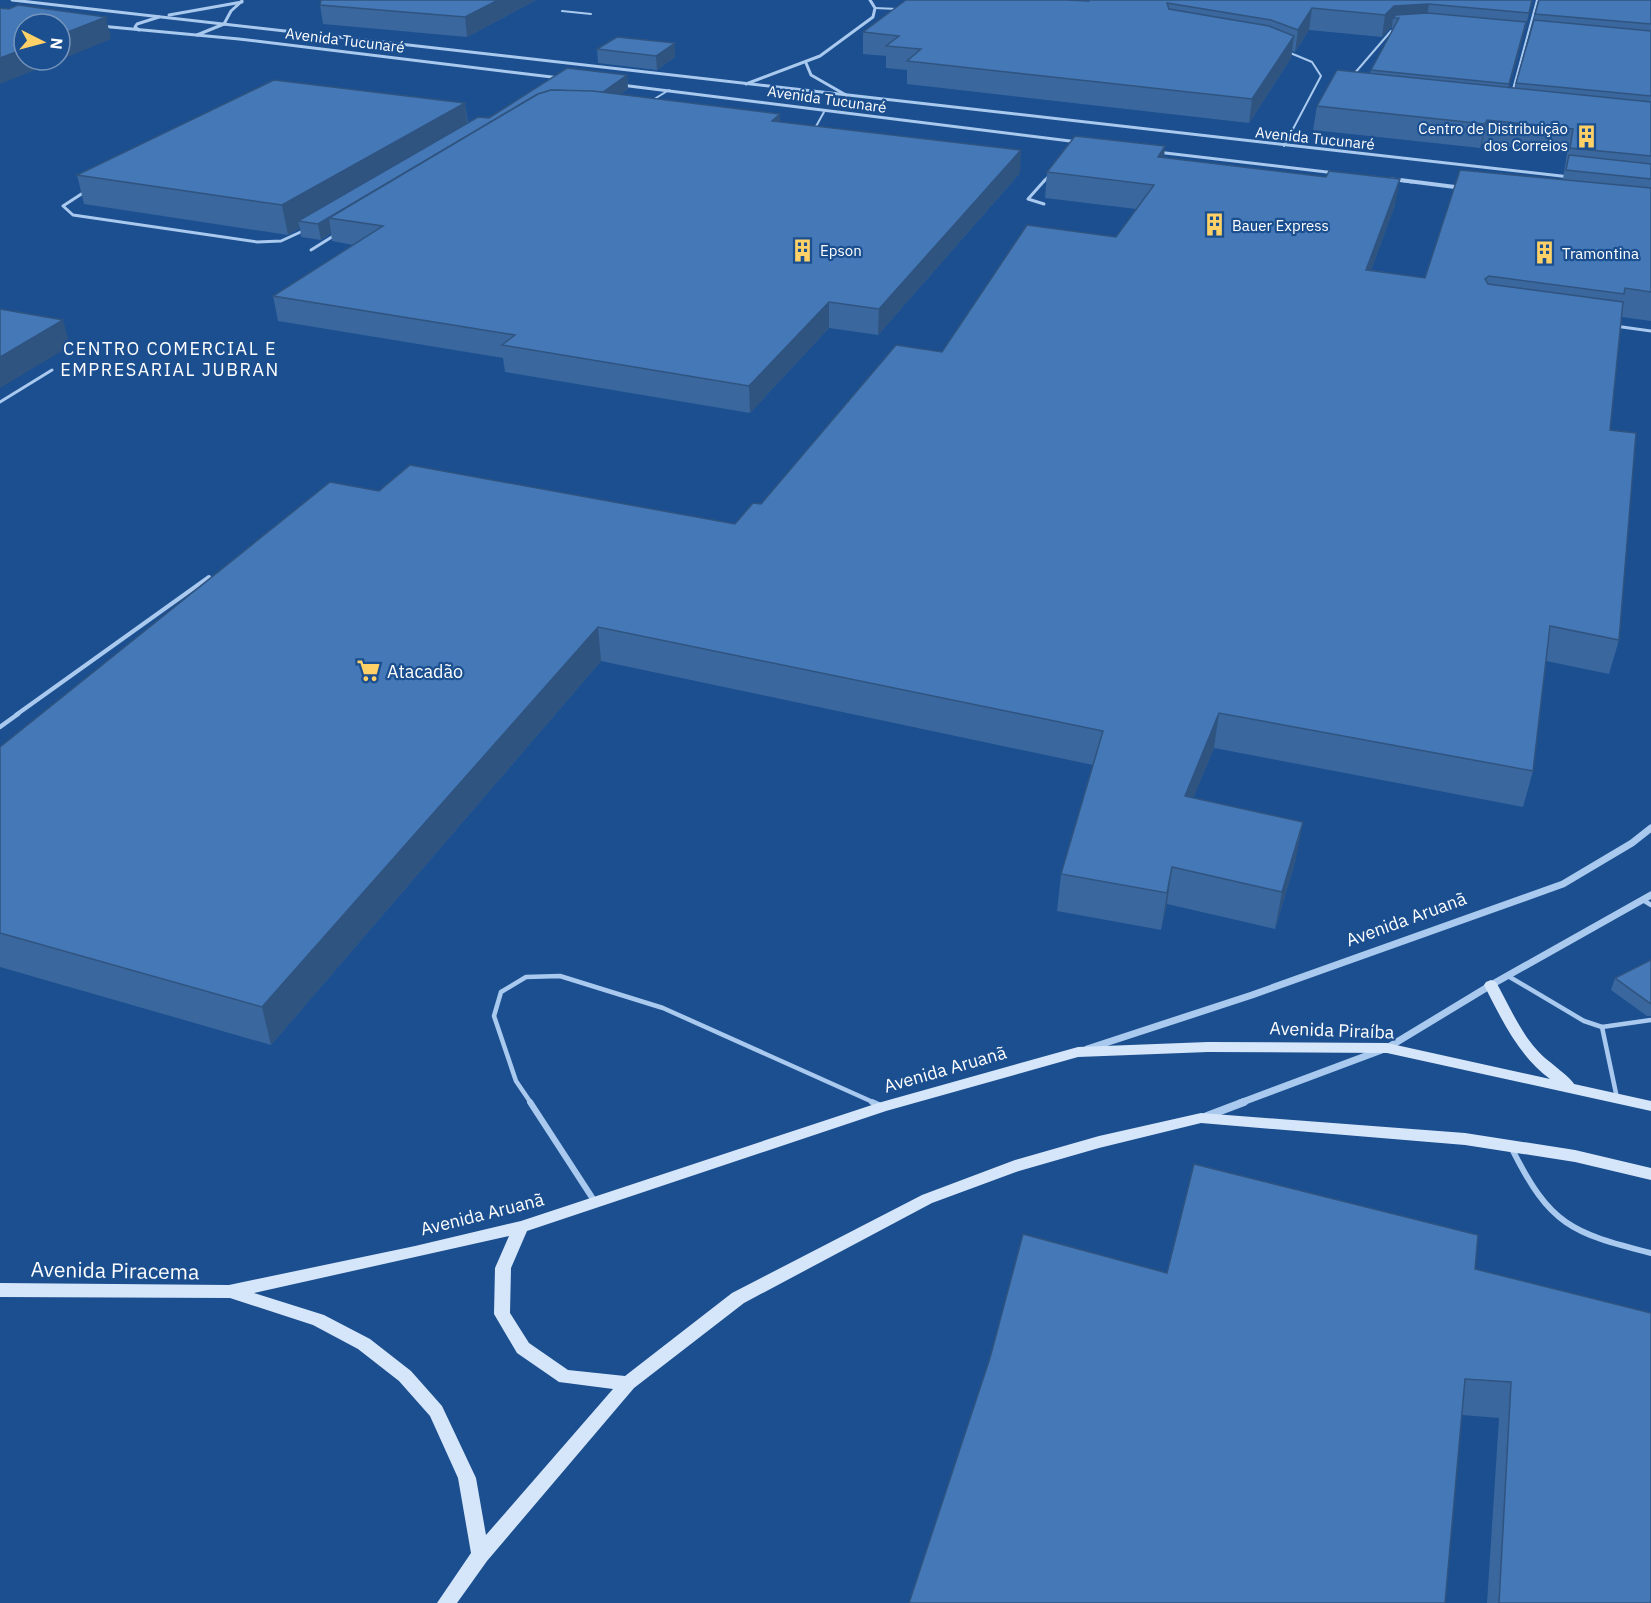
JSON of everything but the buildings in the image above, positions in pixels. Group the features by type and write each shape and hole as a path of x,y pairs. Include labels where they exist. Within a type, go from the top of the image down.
{"main road":[{"path":"1491,985 1518,1039 1548,1072 1575,1089"},
{"name":"Avenida Piraíba","path":"1078,1052 1208,1047 1387,1048 1651,1106"},
{"name":"Avenida Aruanã","path":"229,1292 521,1227 883,1107 1078,1052"},
{"path":"446,1603 481,1555 628,1383 738,1298 927,1199 1015,1166 1099,1142 1201,1118 1465,1139 1575,1156 1651,1174"},
{"path":"521,1227 503,1268 502,1314 523,1348 565,1377 628,1383"},
{"name":"Avenida Piracema","path":"0,1290 229,1292"},
{"path":"229,1292 318,1320 364,1344 405,1376 436,1411 467,1478 481,1555"}],"street":[{"name":"Avenida Tucunaré","path":"12,0 743,85 1575,177"},
{"path":"743,85 806,63 873,17 875,8 870,0"},
{"path":"140,31 135,27 137,24 162,16 243,1"},
{"path":"191,36 224,24 231,11 243,1"},
{"name":"Avenida Tucunaré","path":"94,25 239,39 563,78"},
{"path":"806,63 811,75 851,97"},
{"name":"Avenida Tucunaré","path":"610,83 824,112 1079,142"},
{"name":"Avenida Tucunaré","path":"1149,151 1336,173"},
{"name":"Avenida Tucunaré","path":"1382,178 1464,188"},
{"name":"Avenida Aruanã","path":"1078,1052 1252,995 1563,884 1632,843 1651,828"},
{"path":"1201,1118 1387,1048 1491,985 1651,895"}],"lane":[{"path":"1510,99 1537,0"},
{"path":"875,8 899,10"},
{"path":"562,11 591,14"},
{"path":"1350,79 1391,31 1405,29"},
{"path":"1284,146 1322,76 1312,62 1285,51"},
{"path":"554,83 563,78"},
{"path":"642,106 669,90"},
{"path":"817,134 813,130 824,112"},
{"path":"1072,150 1079,142"},
{"path":"1044,204 1028,199 1053,171"},
{"path":"87,190 63,206 73,215 257,243 280,242 314,224"},
{"path":"311,250 340,232"},
{"path":"1606,325 1651,331"},
{"path":"0,402 52,370"},
{"path":"0,727 209,577"},
{"path":"1643,900 1651,905"},
{"path":"596,1202 516,1081 494,1016 501,992 526,977 560,976 663,1008 883,1107"},
{"path":"1508,976 1584,1021 1602,1027 1651,1020"},
{"path":"1602,1027 1617,1098"},
{"path":"1510,1146 1523,1172 1558,1218 1601,1241 1651,1253"}],"place":[{"name":"Centro de Distribuição dos Correios","path":"1586,137"},
{"name":"Bauer Express","path":"1214,225"},
{"name":"Epson","path":"802,250"},
{"name":"Tramontina","path":"1544,253"},
{"name":"Atacadão","path":"369,671"}],"district":[{"name":"CENTRO COMERCIAL E EMPRESARIAL JUBRAN","path":"170,358"}]}
